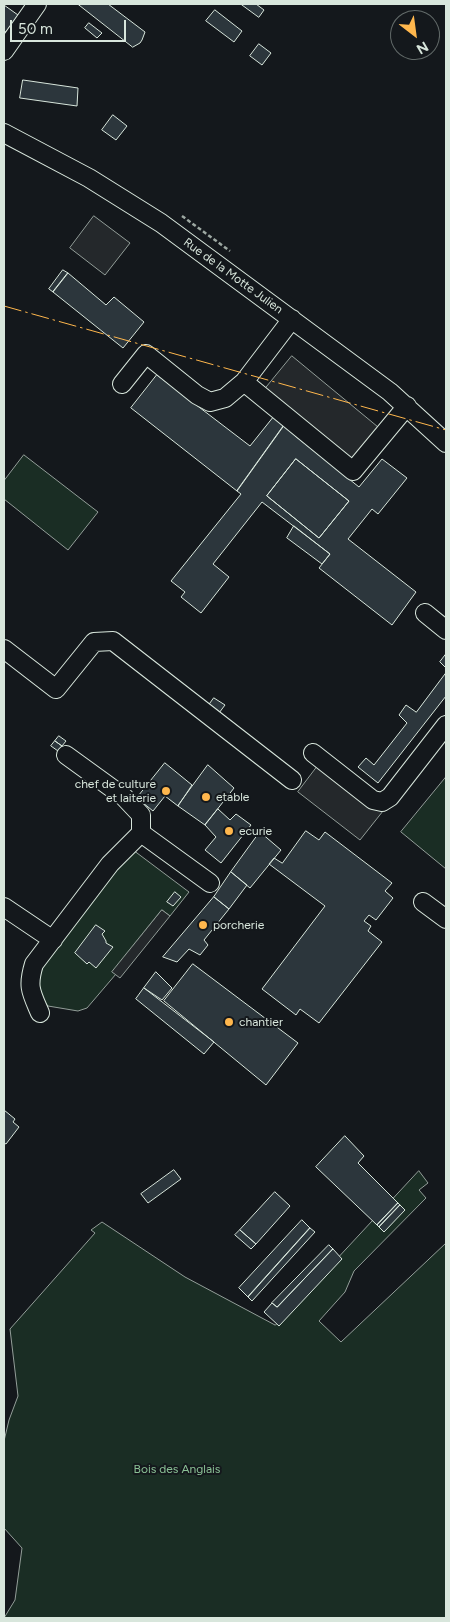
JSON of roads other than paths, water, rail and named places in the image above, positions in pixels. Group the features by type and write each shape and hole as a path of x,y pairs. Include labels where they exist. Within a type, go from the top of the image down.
{"street":[{"path":"4,51 37,4"},
{"name":"Rue de la Motte Julien","path":"4,133 88,178 144,212 292,319 407,406 446,443"},
{"path":"122,384 146,354 198,395 210,402 225,398 244,382 292,319"},
{"path":"244,382 353,471 407,406"},
{"path":"425,613 446,630"},
{"path":"4,649 56,689 94,642 113,642 292,780"},
{"path":"312,753 373,800 382,802 390,797 446,725"},
{"path":"40,1013 32,994 29,979 34,964 110,864 140,833 141,815 124,797 66,755"},
{"path":"140,833 210,883"},
{"path":"423,902 446,919"},
{"path":"4,907 53,940"}],"place":[{"name":"chef de culture et laiterie","path":"166,791"},
{"name":"etable","path":"206,797"},
{"name":"ecurie","path":"229,831"},
{"name":"porcherie","path":"203,925"},
{"name":"chantier","path":"229,1022"}],"park label":[{"name":"Bois des Anglais","path":"177,1469"}]}
